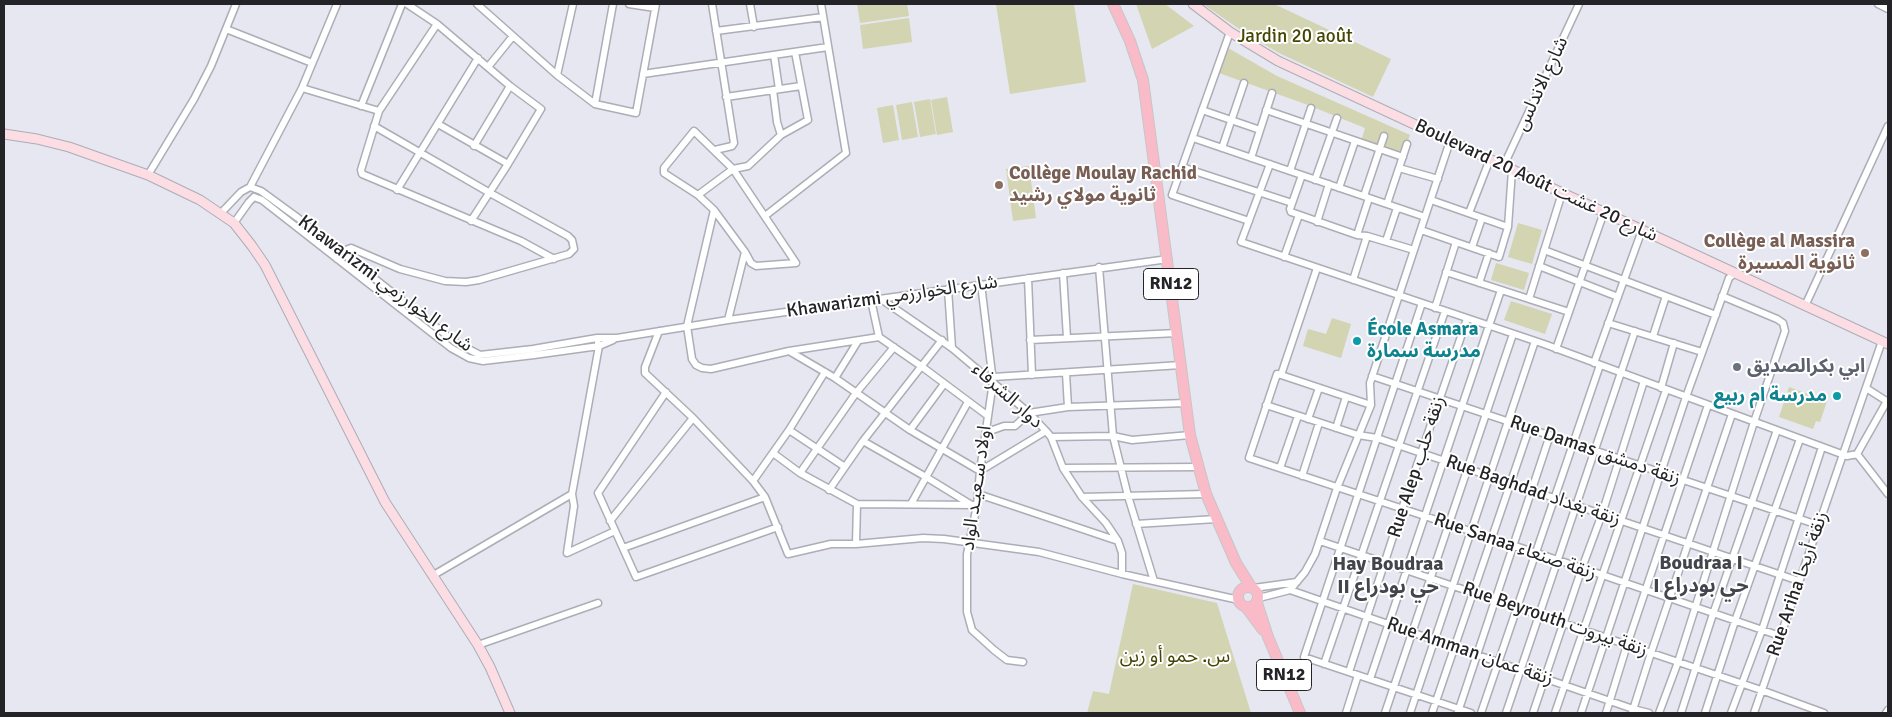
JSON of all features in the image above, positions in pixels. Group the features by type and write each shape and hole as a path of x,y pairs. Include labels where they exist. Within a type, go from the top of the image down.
{"main road":[{"name":"RN12","path":"1113,4 1130,41 1143,80 1190,435 1198,466 1206,494 1236,563 1252,588 1257,591 1268,637 1300,713"},
{"name":"Boulevard 20 Août شارع 20 غشت","path":"1193,4 1230,32 1278,61 1885,343"},
{"path":"4,134 37,139 69,147 148,175 182,191 221,213 234,223 265,265 385,502 478,645 510,713"},
{"name":"RN12","path":"1236,563 1242,599 1268,637"},
{"path":"1252,588 1247,587 1242,599 1250,607 1258,600"}],"street":[{"path":"148,175 194,98 236,4"},
{"path":"221,213 241,192 250,187 302,88 337,4"},
{"path":"362,106 402,4"},
{"path":"406,4 437,24 510,86 541,109 490,193 471,220"},
{"path":"477,4 556,75 595,104 636,113 656,6 629,4"},
{"path":"556,75 573,4"},
{"path":"595,104 613,4"},
{"path":"712,4 734,144 715,150"},
{"path":"750,4 754,26"},
{"path":"765,216 846,153 821,4"},
{"name":"شارع الاندلس","path":"1508,167 1579,4"},
{"path":"1878,4 1888,9"},
{"path":"716,31 823,17"},
{"path":"437,24 379,111 361,173 397,190 521,241 554,259"},
{"path":"226,29 312,63"},
{"path":"1230,32 1172,195 1248,221"},
{"path":"488,67 513,36"},
{"path":"643,74 828,48"},
{"path":"698,195 733,169 748,166 781,135 808,120 795,52"},
{"path":"774,55 777,122 781,135"},
{"path":"397,190 478,58"},
{"path":"1222,148 1244,83"},
{"path":"474,146 510,86"},
{"path":"726,98 801,86"},
{"path":"302,88 379,111"},
{"path":"1251,158 1272,94"},
{"path":"1290,171 1311,108"},
{"path":"1202,110 1260,130"},
{"path":"1266,110 1403,157"},
{"path":"1315,180 1337,118"},
{"path":"438,124 508,164"},
{"path":"337,259 346,250 351,248 400,269 445,281 466,282 554,259 572,252 574,248 572,240 374,126"},
{"path":"1805,306 1888,126"},
{"path":"693,132 696,132 733,169 765,216 796,263 756,266 751,263 714,210 698,195 664,173 664,168 693,132"},
{"path":"1357,235 1384,136"},
{"path":"1192,138 1425,217"},
{"path":"1339,188 1355,141"},
{"path":"1258,600 1290,590 1309,567 1320,541 1338,488 1372,405 1369,390 1372,376 1450,141"},
{"path":"1387,204 1407,144"},
{"path":"1469,213 1490,159"},
{"path":"1270,164 1240,242 1535,341 1842,454 1851,456 1857,454 1888,402 1866,388"},
{"path":"1182,167 1292,203"},
{"path":"1421,230 1499,257 1508,228 1508,167"},
{"path":"1399,168 1438,179"},
{"path":"1302,175 1290,211 1357,235 1367,236 1414,250"},
{"path":"1317,222 1329,184"},
{"path":"234,223 254,197 250,187"},
{"name":"Khawarizmi شارع الخوارزمي","path":"250,187 261,191 298,218 455,342 474,354 491,355 599,346 617,338"},
{"path":"1529,299 1562,194"},
{"name":"Khawarizmi شارع الخوارزمي","path":"254,197 262,200 451,348 469,358 483,361 597,338 617,338 948,288 1168,259"},
{"path":"1431,200 1508,228"},
{"path":"1386,241 1397,208"},
{"path":"714,210 687,326 692,359 702,368 711,369 789,351 879,337"},
{"path":"1556,349 1604,212"},
{"path":"1284,257 1299,215"},
{"path":"293,224 298,218"},
{"path":"1472,247 1482,218"},
{"path":"1481,713 1573,443 1608,323 1642,230"},
{"path":"1353,280 1367,236"},
{"path":"1434,308 1456,242"},
{"path":"1544,250 1716,315"},
{"path":"728,320 745,252"},
{"path":"1479,283 1489,253"},
{"path":"1539,266 1618,297"},
{"path":"1099,267 1103,336 1113,436 1120,468 1154,581"},
{"path":"1281,375 1317,268"},
{"path":"1446,272 1568,312"},
{"path":"1063,273 1068,338"},
{"path":"1581,713 1686,397 1729,278 1735,273"},
{"path":"1028,278 1032,375"},
{"name":"اولاد سـعيـد الواد","path":"981,284 993,379 978,494 974,505 967,554 967,612 970,626 977,634 1007,660 1023,662"},
{"path":"948,288 952,348"},
{"path":"1370,679 1424,517 1445,461 1501,290"},
{"path":"1653,336 1666,296"},
{"path":"1659,713 1678,662 1754,422 1784,336 1785,328 1783,323 1777,319 1722,296"},
{"path":"395,305 400,298"},
{"name":"دوار الشرفاء","path":"881,299 942,340 993,379 1046,431 1051,437 1063,468 1082,498 1106,522 1118,541 1122,552 1122,574"},
{"path":"871,300 879,337 988,416"},
{"path":"1422,304 1304,657 1458,711 1471,713"},
{"path":"1324,664 1445,311"},
{"name":"Rue Alep زنقة حلب","path":"1349,672 1467,318"},
{"path":"1608,323 1702,352"},
{"path":"659,331 644,370 646,375 694,418 754,481 765,497 788,554 820,545 923,538 969,542 1024,548 1122,574 1242,599"},
{"path":"1506,713 1635,331"},
{"path":"1030,340 1178,333"},
{"path":"1385,713 1513,334"},
{"path":"597,338 599,346 572,494 574,506 568,553 615,531"},
{"path":"829,490 884,414 942,340"},
{"path":"835,378 858,341"},
{"path":"1410,713 1535,341"},
{"path":"1555,713 1640,466 1664,389 1674,343"},
{"name":"Rue Ariha زنقة أريحا","path":"1754,713 1842,454 1885,343"},
{"path":"800,473 856,393 894,347"},
{"path":"789,351 835,378 884,414 942,450 980,470 1046,431"},
{"path":"993,379 1181,365"},
{"path":"754,481 825,372"},
{"path":"1066,373 1068,407"},
{"path":"1266,405 1276,374 1372,405"},
{"name":"Rue Damas زنقة دمشق","path":"1372,376 1818,525"},
{"path":"1533,713 1602,514 1644,381"},
{"path":"910,430 944,384"},
{"path":"1308,419 1318,388"},
{"path":"666,392 599,490 599,498 636,577 778,527"},
{"path":"1336,428 1346,397"},
{"path":"911,504 968,402"},
{"path":"986,432 1004,426 1015,426 1029,413 1068,407 1186,403"},
{"name":"Rue Baghdad زنقة بغداد","path":"1266,405 1358,436 1377,438 1799,581"},
{"name":"Rue Sanaa زنقة صنعاء","path":"1266,405 1249,458 1582,568 1780,636"},
{"path":"1606,713 1708,405"},
{"path":"1633,711 1650,653 1732,414"},
{"path":"1280,468 1298,416"},
{"path":"610,521 694,418"},
{"path":"1302,476 1319,423"},
{"path":"1432,713 1529,429"},
{"path":"789,430 845,467"},
{"path":"1681,713 1777,430"},
{"path":"1051,437 1113,436 1132,440 1190,435"},
{"path":"1458,711 1550,436"},
{"path":"1705,713 1735,621 1800,439"},
{"path":"864,441 974,505"},
{"path":"1731,713 1762,630 1822,446"},
{"path":"773,453 800,473 857,504 974,505"},
{"path":"1857,454 1888,494"},
{"path":"1063,468 1198,466"},
{"path":"432,576 572,494"},
{"path":"978,494 1118,541"},
{"path":"1082,498 1206,494"},
{"path":"623,548 765,497"},
{"path":"856,544 857,504"},
{"path":"1136,524 1216,519"},
{"name":"Rue Beyrouth زنقة بيروت","path":"1320,541 1824,713"},
{"path":"1252,588 1296,582"},
{"name":"Rue Amman زنقة عمان","path":"1290,590 1545,677 1633,711 1650,713"},
{"path":"478,645 598,603"},
{"path":"1346,713 1358,675"}],"green space":[{"path":"857,4 907,4 909,16 860,23"},
{"path":"996,4 1074,4 1086,82 1010,94"},
{"path":"1136,4 1165,4 1194,26 1152,49"},
{"name":"Jardin 20 août","path":"1203,4 1274,4 1391,59 1373,97 1279,53 1245,33"},
{"path":"909,18 912,42 863,49 860,25"},
{"path":"1228,48 1277,76 1410,135 1402,157 1361,142 1365,128 1219,73"},
{"path":"947,97 953,132 937,135 931,100"},
{"path":"930,99 936,134 920,137 914,102"},
{"path":"912,102 918,137 902,140 896,105"},
{"path":"893,105 899,140 883,143 877,108"},
{"path":"1029,166 1036,218 1013,221 1006,169"},
{"path":"1518,223 1542,230 1532,264 1508,257"},
{"path":"1496,263 1529,273 1524,290 1491,280"},
{"path":"1511,301 1552,314 1545,334 1504,320"},
{"path":"1332,318 1351,324 1341,358 1303,346 1308,329 1326,334"},
{"path":"1789,387 1827,401 1820,422 1816,421 1813,429 1779,417"},
{"name":"س. حمو أو زين","path":"1133,584 1217,603 1251,713 1087,713 1093,691 1109,694"}],"place":[{"name":"Collège Moulay Rachid ثانوية مولاي رشيد","path":"999,185"},
{"name":"Collège al Massira ثانوية المسيرة","path":"1865,253"},
{"name":"École Asmara مدرسة سمارة","path":"1357,341"},
{"name":"ابي بكرالصديق","path":"1737,367"},
{"name":"مدرسة ام ربيع","path":"1837,396"}],"district":[{"name":"Hay Boudraa II حي بودراع","path":"1388,576"},
{"name":"Boudraa I I حي بودراع","path":"1701,576"}]}
